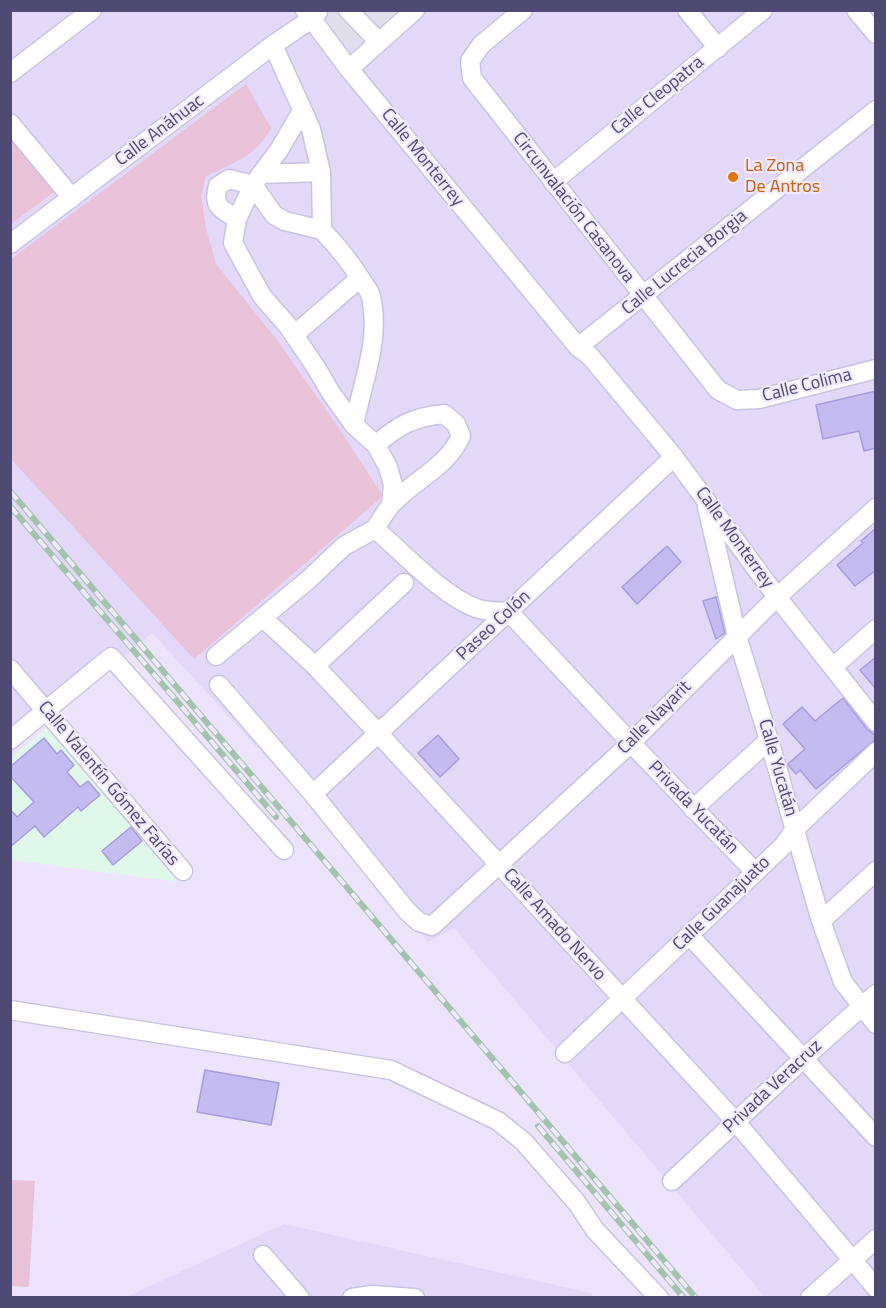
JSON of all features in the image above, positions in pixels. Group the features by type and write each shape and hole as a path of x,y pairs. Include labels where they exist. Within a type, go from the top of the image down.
{"street":[{"path":"10,73 92,10"},
{"path":"348,10 379,42"},
{"path":"353,65 415,10"},
{"name":"Circunvalación Casanova","path":"523,10 481,45 471,61 472,78 718,390 737,400"},
{"path":"687,10 718,48"},
{"name":"Calle Cleopatra","path":"552,182 764,10"},
{"path":"856,10 876,34"},
{"name":"Calle Anáhuac","path":"10,244 314,13"},
{"name":"Calle Monterrey","path":"314,13 353,65 674,457 777,597 876,722"},
{"path":"273,45 311,129 321,172 322,230"},
{"name":"Calle Lucrecia Borgia","path":"584,349 643,297 876,110"},
{"path":"302,111 296,125 257,179 237,219 232,243 262,296 294,336 317,369 330,393 354,425 376,445 388,467 393,486 391,505"},
{"path":"10,123 72,198"},
{"path":"237,219 219,207 215,196 218,186 229,179 257,179 321,172"},
{"path":"257,179 274,215 322,230 346,255 371,295 374,329 371,358 354,425"},
{"path":"294,336 360,278"},
{"name":"Calle Colima","path":"737,400 759,399 876,369"},
{"path":"216,656 308,580 344,546 375,529 391,505 440,464 455,449 461,436 456,424 444,414 423,416 395,428 376,445"},
{"name":"Paseo Colón","path":"313,794 674,457"},
{"name":"Calle Yucatán","path":"705,500 737,636 770,740 821,921 843,982 876,1024"},
{"name":"Calle Nayarit","path":"313,794 408,910 419,922 432,926 500,866 631,743 777,597 876,508"},
{"path":"375,529 430,578 456,597 478,609 509,612"},
{"path":"315,666 404,583"},
{"name":"Privada Yucatán","path":"509,612 755,872"},
{"name":"Calle Amado Nervo","path":"263,618 315,666 379,734 736,1122 876,1288"},
{"path":"832,667 876,629"},
{"path":"10,740 111,657 284,850"},
{"name":"Calle Valentín Gómez Farías","path":"10,669 183,871"},
{"path":"219,685 313,794"},
{"path":"693,809 770,740"},
{"name":"Calle Guanajuato","path":"565,1053 783,846 795,829 876,752"},
{"path":"821,921 876,871"},
{"path":"689,935 876,1137"},
{"name":"Privada Veracruz","path":"672,1181 876,994"},
{"path":"10,1010 391,1070 498,1121 524,1142 578,1203 596,1230 659,1298"},
{"path":"810,1298 876,1239"},
{"path":"263,1255 300,1297 307,1298"},
{"path":"352,1298 372,1295 415,1298"}],"shaded area":[{"path":"11,11 318,11 352,52 400,11 875,11 875,1297 765,1297 454,928 428,942 311,806 152,633 11,753"},
{"path":"318,11 400,11 352,52"},
{"path":"246,84 271,128 259,145 243,158 206,176 201,196 206,228 216,264 277,340 383,496 194,659 11,459 11,259"},
{"path":"10,125 62,186 11,224 10,224"},
{"path":"47,727 178,882 11,860 10,759"},
{"path":"11,1180 35,1181 29,1287 11,1286"},
{"path":"284,1224 591,1293 594,1297 124,1298"}],"building":[{"path":"876,391 876,448 864,451 859,431 823,439 816,405"},
{"path":"876,528 876,570 855,586 837,565 863,543 861,541"},
{"path":"667,546 681,562 637,604 622,587"},
{"path":"716,597 725,633 716,639 703,601"},
{"path":"876,657 876,689 860,670"},
{"path":"843,698 867,729 876,736 876,739 816,789 800,770 796,774 788,765 805,749 783,724 802,707 815,721"},
{"path":"438,735 459,759 440,777 418,753"},
{"path":"44,738 57,754 61,750 74,765 67,772 80,787 88,781 100,795 81,811 78,807 44,837 35,826 10,847 10,809 17,817 34,802 10,776 10,767"},
{"path":"131,827 142,841 113,865 102,851"},
{"path":"205,1070 279,1083 271,1125 197,1112"}],"railway":[{"path":"10,491 696,1298"},
{"path":"10,506 276,817"},
{"path":"538,1126 684,1298"}],"place":[{"name":"La Zona De Antros","path":"733,177"}]}
